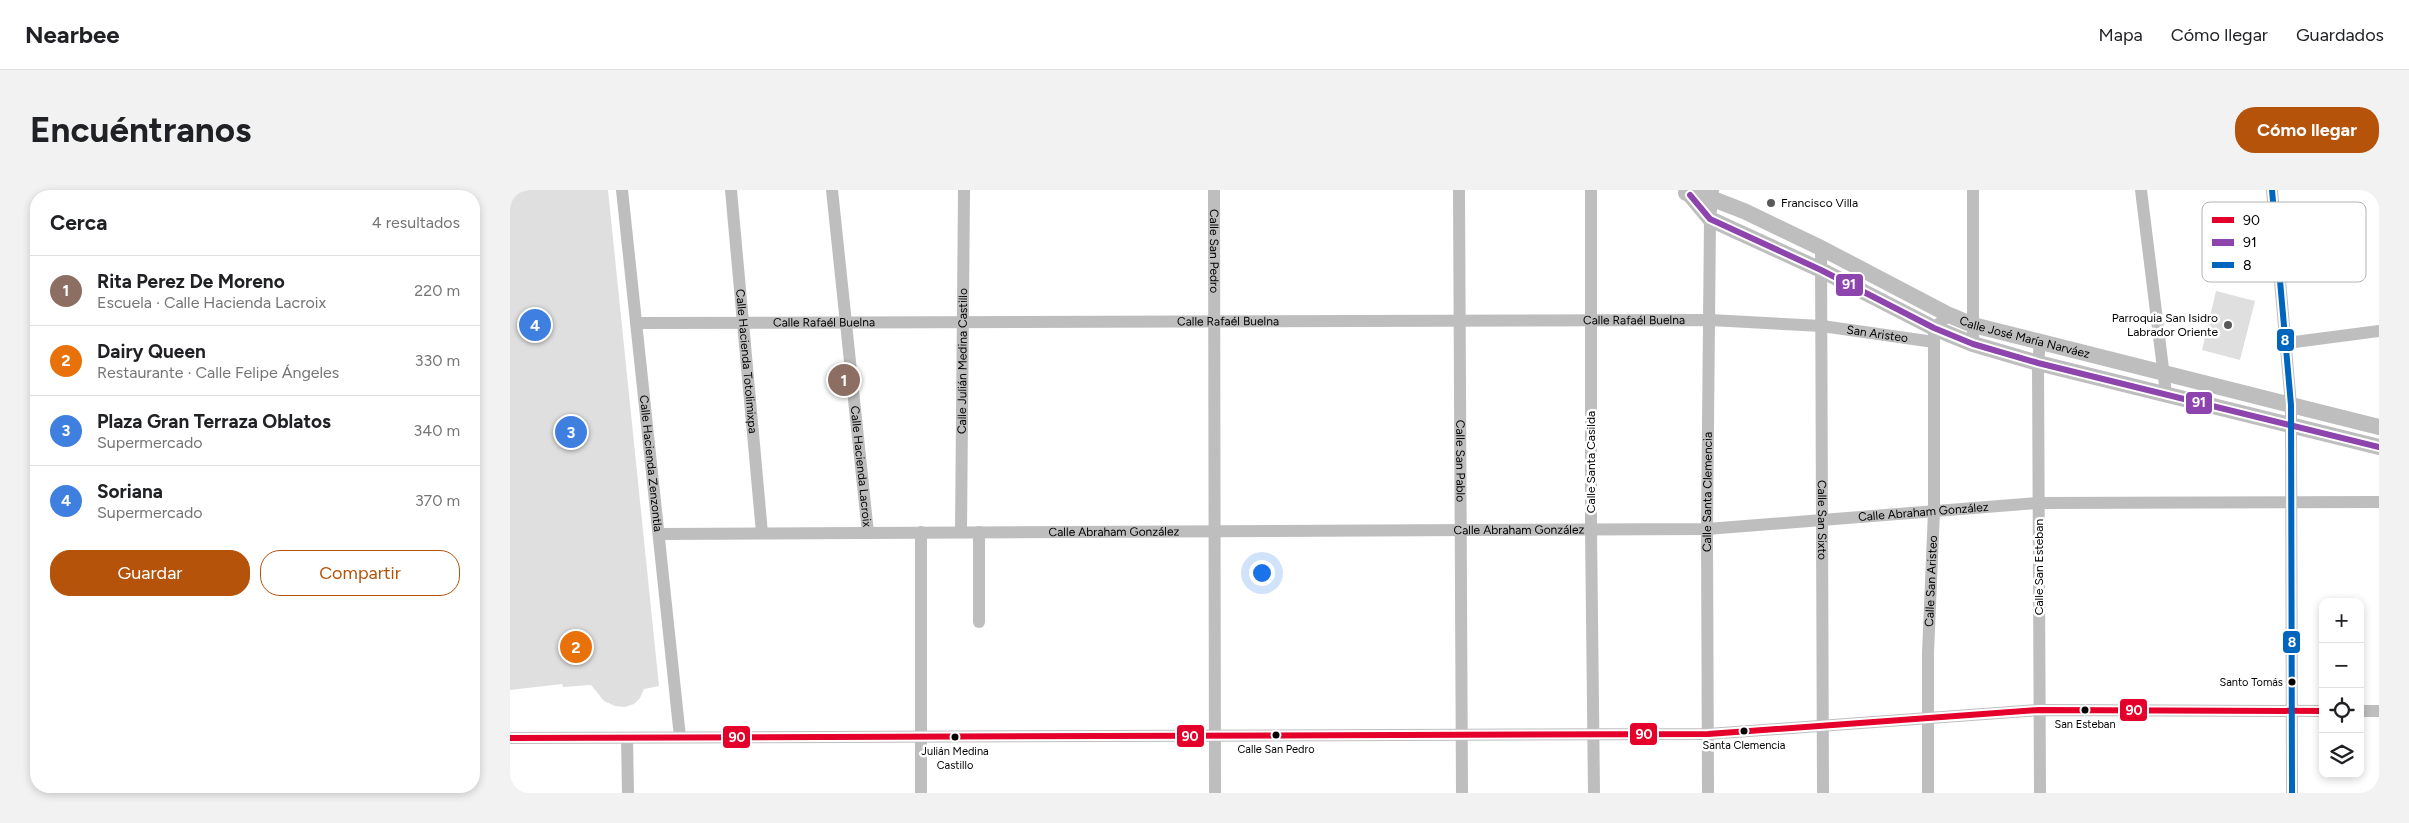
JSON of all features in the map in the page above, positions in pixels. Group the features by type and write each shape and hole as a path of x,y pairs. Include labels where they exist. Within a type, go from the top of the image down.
{"street":[{"name":"Calle Hacienda Zenzontla","path":"622,190 680,737"},
{"name":"Calle Hacienda Totolimixpa","path":"731,190 762,533"},
{"name":"Calle Hacienda Lacroix","path":"832,190 868,533"},
{"name":"Calle Julián Medina Castillo","path":"961,532 964,190"},
{"name":"Calle San Pedro","path":"1214,190 1215,793"},
{"name":"Calle San Pablo","path":"1459,190 1462,793"},
{"name":"Calle Santa Casilda","path":"1591,190 1591,529 1594,793"},
{"path":"1973,190 1973,344"},
{"path":"2141,190 2166,393"},
{"name":"Calle José María Narváez","path":"1685,192 1713,195 1821,248 1948,315 1973,325 2379,427"},
{"name":"Calle José María Narváez","path":"1685,192 1710,219 1821,270 1934,335 2038,363 2166,393 2379,448"},
{"name":"Calle Santa Clemencia","path":"1708,793 1707,528 1710,219 1713,195"},
{"name":"Calle San Sixto","path":"1821,248 1823,793"},
{"path":"2281,282 2292,426 2292,793"},
{"path":"1934,335 1948,315"},
{"name":"Calle Rafaél Buelna","path":"636,323 1460,319 1710,320 1822,326"},
{"name":"San Aristeo","path":"1822,326 1934,335"},
{"path":"2287,343 2379,331"},
{"name":"Calle San Aristeo","path":"1928,793 1928,653 1934,512 1934,335"},
{"name":"Calle San Esteban","path":"2040,342 2038,363 2040,793"},
{"name":"Calle Abraham González","path":"659,534 1707,528 2038,503 2379,502"},
{"path":"921,532 921,793"},
{"path":"979,532 980,622"},
{"path":"510,738 1708,734 2039,710 2319,711"},
{"path":"2364,711 2379,711"},
{"path":"627,738 628,793"}],"building":[{"path":"510,190 608,190 659,686 644,689 640,698 634,704 625,707 615,706 604,701 591,685 563,687 562,684 510,690"},
{"name":"Parroquia San Isidro Labrador Oriente","path":"2216,291 2255,301 2240,360 2202,350"}],"transit line":[{"name":"8","path":"2272,190 2273,202"},
{"name":"91","path":"1690,195 1710,219 1821,270 1934,328 1973,344 2038,363 2379,447"},
{"name":"8","path":"2280,282 2291,405 2292,793"},
{"name":"90","path":"510,738 1708,734 2039,710 2319,711"}],"place":[{"name":"Francisco Villa","path":"1771,203"},
{"name":"Soriana","path":"535,325"},
{"name":"Parroquia San Isidro Labrador Oriente","path":"2228,325"},
{"name":"Rita Perez De Moreno","path":"844,380"},
{"name":"Plaza Gran Terraza Oblatos","path":"571,432"},
{"name":"Dairy Queen","path":"576,647"},
{"name":"Santo Tomás","path":"2292,682"},
{"name":"San Esteban","path":"2085,710"},
{"name":"Santa Clemencia","path":"1744,731"},
{"name":"Calle San Pedro","path":"1276,735"},
{"name":"Julián Medina Castillo","path":"955,737"}]}
